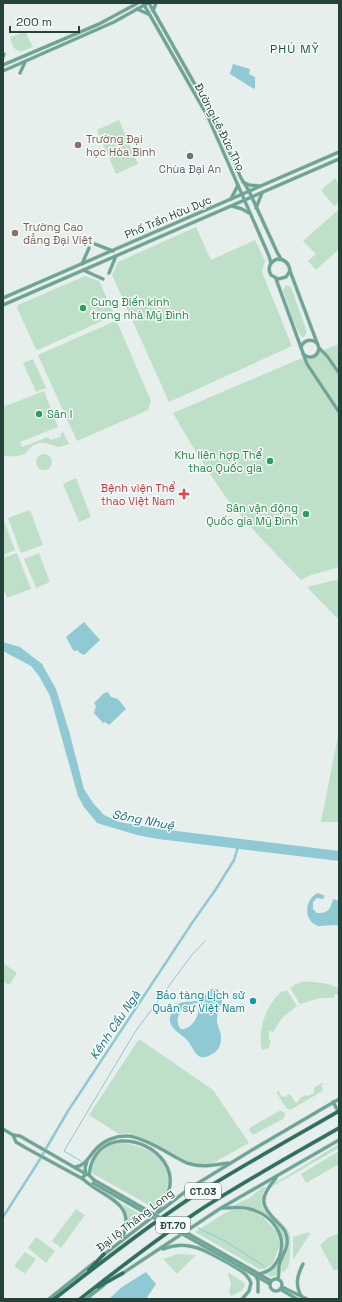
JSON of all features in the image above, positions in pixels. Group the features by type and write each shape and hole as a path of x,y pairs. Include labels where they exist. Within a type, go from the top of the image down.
{"highway":[{"name":"CT.03","path":"54,1299 133,1239 188,1200 239,1168 339,1111"},
{"name":"CT.03","path":"80,1299 86,1297 142,1251 198,1212 247,1181 339,1128"},
{"path":"75,1283 104,1254"},
{"path":"86,1297 123,1273"}],"main road":[{"path":"3,66 99,24 138,3"},
{"path":"3,71 114,22 143,4 148,3"},
{"name":"Đường Lê Đức Thọ","path":"148,3 215,120 242,180 249,191 281,259"},
{"path":"153,11 156,3"},
{"name":"Đường Lê Đức Thọ","path":"143,4 208,117 271,263"},
{"path":"137,9 149,14"},
{"path":"20,73 25,62"},
{"name":"Phố Trần Hữu Dực","path":"3,298 339,152"},
{"name":"Phố Trần Hữu Dực","path":"3,305 339,159"},
{"path":"231,199 237,183 242,180 249,185 260,186"},
{"path":"226,201 230,206 250,213 257,208 262,192"},
{"path":"95,244 113,251"},
{"path":"82,264 89,248"},
{"path":"108,274 116,256"},
{"path":"339,373 327,356 319,348 288,264 281,259 274,260 271,263 270,272 276,279 307,364 339,412"},
{"path":"83,270 103,279"},
{"path":"276,279 284,278 290,271"},
{"path":"8,296 10,302"},
{"path":"301,349 302,345 306,341 312,340 317,343"},
{"path":"303,354 307,357 313,357 318,353 319,348"},
{"name":"Đại lộ Thăng Long","path":"48,1299 121,1240 190,1188 339,1099"},
{"path":"334,1102 339,1111"},
{"name":"ĐT.70","path":"3,1130 13,1136 20,1136 55,1156 270,1283"},
{"name":"ĐT.70","path":"13,1136 16,1142 83,1179 88,1181 91,1178"},
{"path":"74,1167 81,1166 95,1150 107,1141 127,1136 140,1139 194,1166 210,1166 230,1163"},
{"path":"123,1273 221,1208 339,1140"},
{"path":"91,1178 93,1160 109,1143 116,1141 138,1142 159,1155 166,1165 170,1175 168,1191 156,1214"},
{"path":"88,1159 85,1168 91,1178"},
{"path":"278,1175 268,1187 263,1200 264,1207 283,1228 288,1239 287,1248 280,1262 278,1279 281,1281 281,1288"},
{"path":"83,1179 84,1176 91,1178"},
{"path":"88,1181 90,1185 115,1200 123,1208 127,1223 126,1230 121,1240"},
{"path":"221,1208 239,1207 253,1210 265,1217 278,1230 281,1236 282,1243 278,1260 272,1269 257,1275 258,1292"},
{"path":"156,1252 179,1245 193,1246 202,1249 241,1271 248,1277 251,1286 242,1299"},
{"path":"301,1296 296,1282 303,1264"},
{"path":"278,1279 274,1279 270,1283 273,1290 276,1291 281,1288"},
{"path":"281,1288 306,1299"},
{"path":"281,1288 297,1299"}],"green space":[{"path":"25,31 33,47 20,52 14,48 10,38"},
{"path":"119,120 138,164 116,174 97,130"},
{"path":"335,178 339,184 339,203 334,206 321,190"},
{"path":"337,211 339,212 339,249 316,270 308,261 316,254 303,241"},
{"path":"196,227 211,260 255,240 265,261 262,272 292,346 169,402 112,275 118,262"},
{"path":"85,276 99,281 114,314 113,316 38,350 36,349 17,308 18,305"},
{"path":"286,285 291,287 307,332 304,337 302,337 299,333 289,308 283,290"},
{"path":"115,321 117,322 151,401 148,410 77,441 38,355"},
{"name":"Khu liên hợp Thể thao Quốc gia","path":"339,344 339,567 311,575 301,580 252,529 225,496 211,476 173,413"},
{"path":"33,359 46,388 36,392 23,363"},
{"path":"44,391 58,427 20,442 22,447 48,437 50,440 61,437 61,433 63,432 69,444 59,447 47,443 41,443 33,446 23,455 3,456 3,407"},
{"path":"41,454 47,454 52,459 50,468 47,470 41,470 36,465 36,459"},
{"path":"76,478 91,517 79,522 63,484"},
{"path":"30,510 43,545 21,553 8,518"},
{"path":"4,521 15,550 3,555 3,522"},
{"path":"17,553 31,589 7,598 3,588 3,558"},
{"path":"39,553 50,582 36,588 24,559"},
{"path":"339,579 339,620 307,587"},
{"path":"339,731 339,822 321,822"},
{"path":"3,963 17,973 9,985 3,982"},
{"path":"302,982 316,982 334,986 339,988 339,996 335,994 334,998 320,998 300,1004 290,988 294,986 293,985"},
{"path":"287,990 297,1006 282,1018 273,1032 269,1031 269,1040 271,1040 269,1048 262,1050 261,1034 264,1018 271,1003 282,991"},
{"path":"139,1039 213,1090 249,1143 215,1162 209,1164 198,1164 187,1161 143,1138 129,1133 119,1134 89,1115"},
{"path":"322,1083 325,1083 321,1085 323,1089 321,1092 290,1110 286,1108 277,1093 278,1090 282,1097 285,1096 287,1099 286,1096 290,1094 296,1103 299,1099 306,1095 308,1096 314,1093 314,1088"},
{"path":"279,1111 285,1113 283,1119 255,1134 252,1134 249,1130 251,1127"},
{"path":"118,1142 143,1148 157,1156 162,1162 166,1169 168,1182 165,1193 157,1207 154,1208 92,1173 91,1170 93,1162 97,1156 110,1145"},
{"path":"339,1144 339,1148 273,1186 267,1193 270,1186"},
{"path":"339,1151 339,1164 306,1183 301,1174"},
{"path":"263,1187 266,1187 262,1196 264,1209 282,1229 286,1240 283,1261 278,1275 271,1277 266,1274 277,1263 283,1248 283,1240 278,1227 274,1221 262,1212 249,1207 233,1206 249,1198"},
{"path":"265,1200 266,1205 289,1232 290,1235 291,1243 289,1263 287,1269 282,1272 281,1265 290,1243 289,1236 286,1230 267,1210 265,1205"},
{"path":"123,1204 144,1217 126,1232 127,1218"},
{"path":"76,1209 85,1215 61,1248 52,1241"},
{"path":"234,1209 251,1210 264,1218 277,1232 280,1245 273,1263 265,1269 259,1269 195,1232 223,1214"},
{"path":"309,1232 310,1234 293,1260 293,1237"},
{"path":"339,1233 339,1269 334,1271 320,1245 328,1238"},
{"path":"36,1237 55,1251 46,1263 28,1248"},
{"path":"25,1252 36,1259 25,1274 14,1266"},
{"path":"178,1254 196,1255 177,1274 163,1259"},
{"path":"229,1273 245,1283 242,1290 231,1296 229,1292 231,1284"}],"water":[{"path":"233,64 250,69 249,74 255,77 254,89 230,74"},
{"path":"84,622 100,640 84,655 77,650 73,650 66,637"},
{"path":"3,642 20,647 42,664 56,689 84,789 93,803 104,815 119,822 160,829 339,851 339,861 158,839 137,835 97,823 84,807 78,796 50,696 39,676 31,666 3,651"},
{"path":"108,692 111,697 118,699 126,709 109,725 105,722 103,723 94,713 96,706 94,703 104,693"},
{"path":"318,893 325,896 323,899 317,898 313,902 313,909 317,913 328,910 333,899 339,901 339,926 320,926 311,921 308,916 307,907 314,895"},
{"path":"212,989 217,989 223,995 217,1018 221,1041 219,1048 216,1051 206,1057 202,1057 198,1056 188,1041 173,1027 170,1017 177,1005 180,1003 200,999","holes":["193,1004 198,1007 198,1014 194,1022 188,1028 181,1029 178,1025 178,1017 182,1010"]},
{"path":"146,1272 156,1284 146,1299 109,1299 122,1287"}],"waterway":[{"name":"Kênh Cầu Ngà","path":"3,1217 37,1164 68,1111 216,889 234,860 238,847"},
{"path":"81,1161 64,1151 135,1032 191,956 205,941"},
{"path":"198,1228 225,1241 264,1266"}],"place":[{"name":"Trường Đại học Hòa Bình","path":"78,145"},
{"name":"Chùa Đại An","path":"190,156"},
{"name":"Trường Cao đẳng Đại Việt","path":"15,233"},
{"name":"Cung Điền kinh trong nhà Mỹ Đình","path":"83,308"},
{"name":"Sân I","path":"39,414"},
{"name":"Khu liên hợp Thể thao Quốc gia","path":"270,461"},
{"name":"Bệnh viện Thể thao Việt Nam","path":"184,494"},
{"name":"Sân vận động Quốc gia Mỹ Đình","path":"306,514"},
{"name":"Bảo tàng Lịch sử Quân sự Việt Nam","path":"253,1001"}],"district":[{"name":"PHÚ MỸ","path":"295,49"}],"water label":[{"name":"Sông Nhuệ","path":"143,820"}]}
